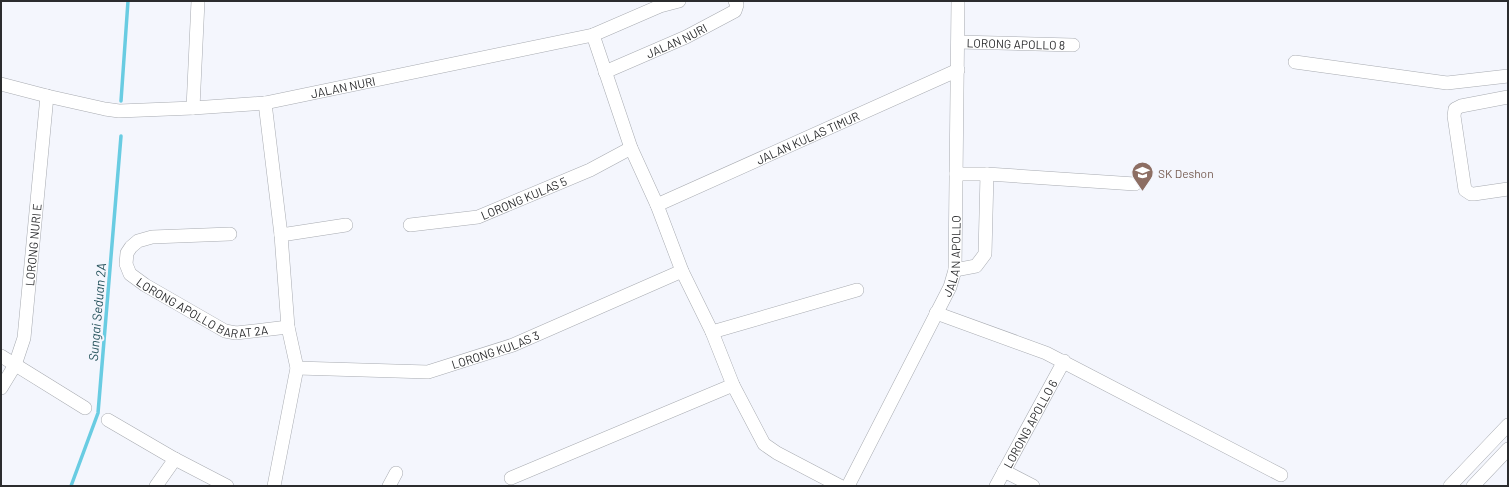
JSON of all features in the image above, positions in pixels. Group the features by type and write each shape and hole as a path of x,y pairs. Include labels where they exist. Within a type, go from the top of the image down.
{"street":[{"path":"193,108 198,1"},
{"name":"JALAN NURI","path":"1,84 47,96 119,111 265,103 593,35 659,4 679,1"},
{"name":"JALAN NURI","path":"605,72 686,37 735,11 737,5 735,1"},
{"name":"JALAN APOLLO","path":"848,486 950,288 955,270 958,1"},
{"path":"593,35 631,148 657,204 682,270 712,332 733,385 764,444 777,453 840,486"},
{"name":"LORONG APOLLO 8","path":"958,42 1073,45"},
{"path":"1295,62 1447,83 1508,76"},
{"name":"JALAN KULAS TIMUR","path":"657,204 958,70"},
{"name":"LORONG NURI E","path":"1,388 15,365 24,338 47,96"},
{"path":"1508,97 1461,106 1455,109 1454,116 1465,190 1471,194 1474,194 1508,189"},
{"path":"265,103 282,235 288,327 297,368 274,486"},
{"name":"LORONG KULAS 5","path":"410,225 478,217 590,170 631,148"},
{"path":"956,174 987,174 1135,184"},
{"path":"955,270 976,266 984,254 987,174"},
{"path":"282,235 346,225"},
{"name":"LORONG APOLLO BARAT 2A","path":"230,234 152,237 138,241 131,246 127,253 126,264 130,274 145,285 225,331 236,333 288,327"},
{"name":"LORONG KULAS 3","path":"297,368 428,372 513,345 682,270"},
{"path":"712,332 857,290"},
{"path":"936,313 1064,361 1281,475"},
{"path":"1,356 85,408"},
{"name":"LORONG APOLLO 6","path":"996,486 1064,361"},
{"path":"511,478 733,385"},
{"path":"108,420 174,459 227,486"},
{"path":"1450,486 1508,425"},
{"path":"1473,486 1508,449"},
{"path":"156,486 174,459"},
{"path":"1004,471 1034,486"},
{"path":"389,486 396,473"}],"waterway":[{"path":"121,101 128,1"},
{"name":"Sungai Seduan 2A","path":"71,486 98,413 121,136"}],"place":[{"name":"SK Deshon","path":"1143,192"}]}
